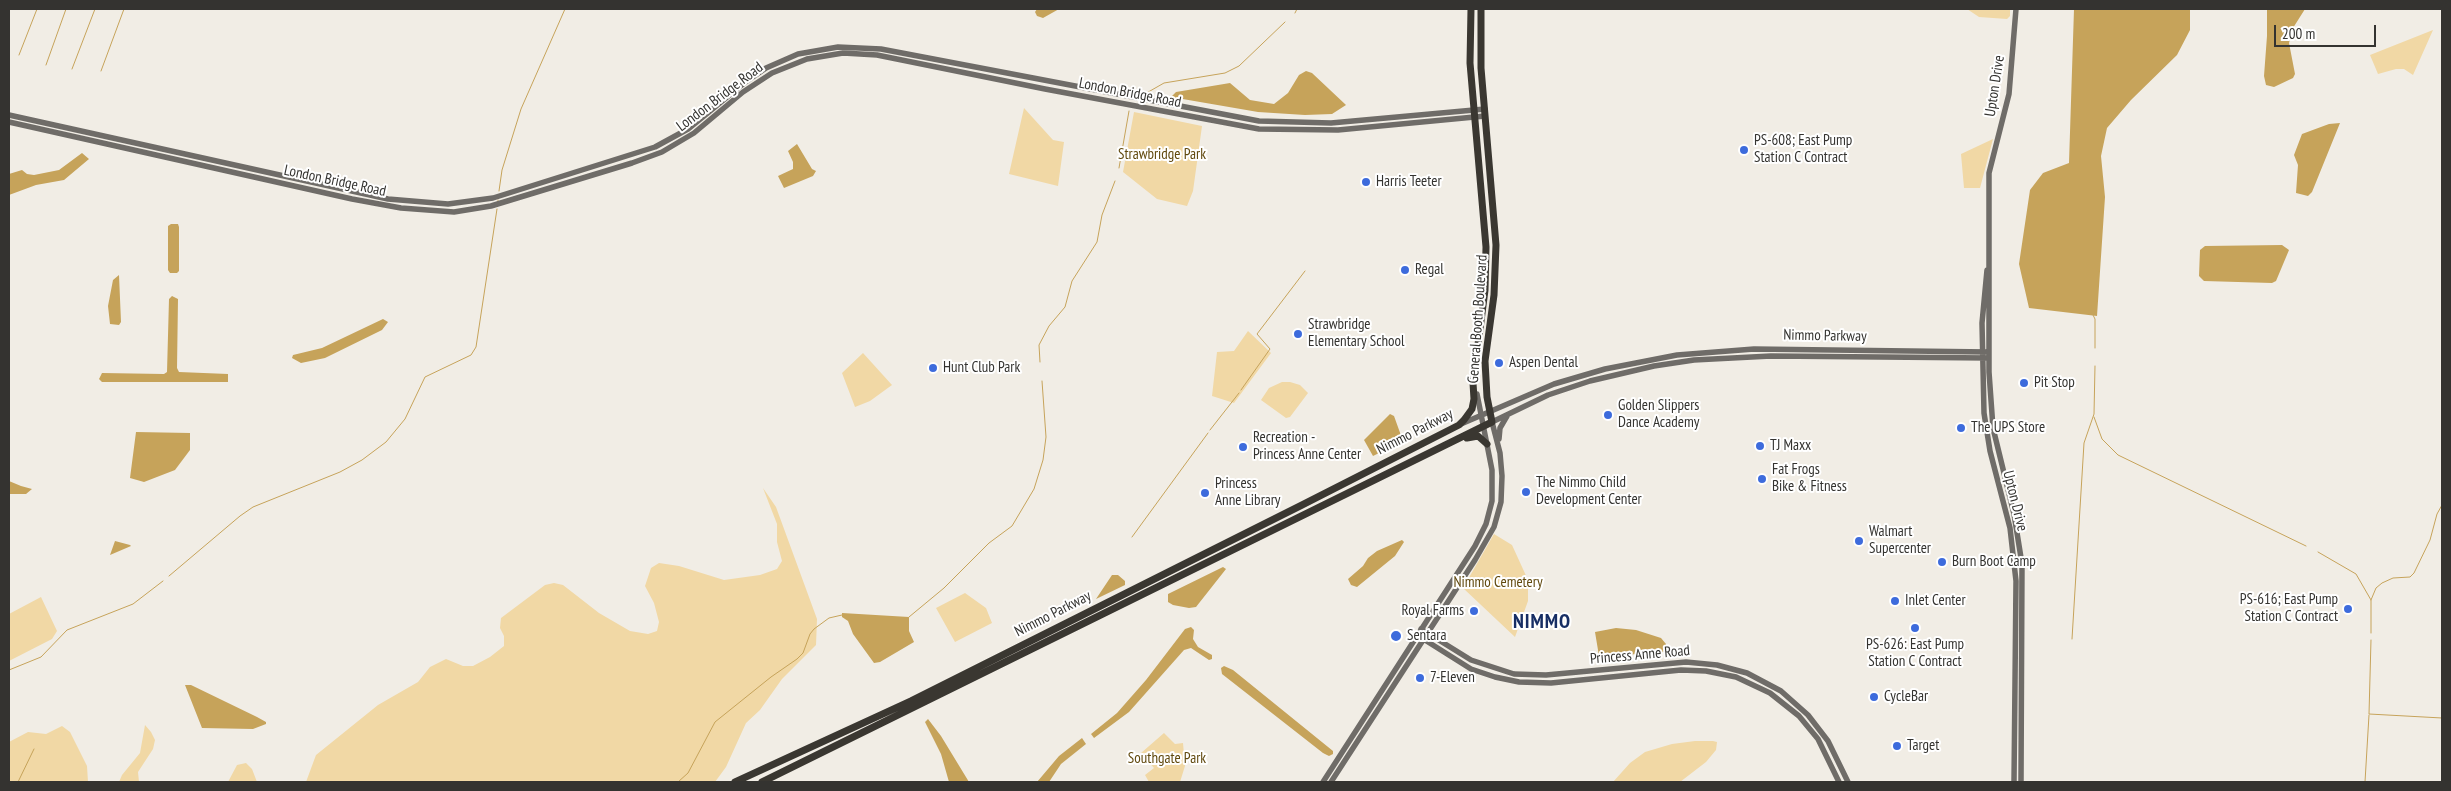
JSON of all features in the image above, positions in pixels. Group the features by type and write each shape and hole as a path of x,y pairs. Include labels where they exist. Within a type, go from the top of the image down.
{"highway":[{"name":"General Booth Boulevard","path":"1470,9 1470,63 1485,215 1486,260 1476,372"},
{"name":"General Booth Boulevard","path":"1481,9 1481,68 1495,214 1494,295 1486,361 1489,411 1492,422"},
{"path":"1486,260 1489,273 1488,291 1489,294 1494,295"},
{"path":"1459,425 1472,409 1476,372"},
{"name":"Nimmo Parkway","path":"762,782 1492,422"},
{"name":"Nimmo Parkway","path":"735,782 912,701 1459,425"},
{"path":"1425,456 1471,436 1480,438 1487,444"}],"main road":[{"name":"Upton Drive","path":"2016,9 2010,94 1990,166 1989,355 1993,428 2018,531 2023,578 2021,782"},
{"name":"London Bridge Road","path":"9,115 388,199 448,204 493,198 650,150 688,129 744,83 766,68 798,54 838,47 881,49 1259,121 1332,123 1475,114"},
{"name":"London Bridge Road","path":"9,122 376,204 454,212 491,206 662,152 694,133 743,92 772,73 807,59 843,53 877,55 1033,87 1259,128 1338,130 1485,113"},
{"name":"Upton Drive","path":"1990,256 1983,315 1982,394 1987,434 2006,511 2015,563 2014,782"},
{"name":"Nimmo Parkway","path":"1459,425 1542,388 1631,363 1687,354 1761,349 1982,355"},
{"name":"Nimmo Parkway","path":"1492,422 1548,395 1590,381 1654,366 1694,360 1751,357 1989,355"},
{"name":"General Booth Boulevard","path":"1417,635 1475,546 1486,524 1493,490 1492,470 1480,415 1476,372"},
{"path":"1502,476 1504,464 1499,434 1503,422 1509,414"},
{"name":"General Booth Boulevard","path":"1424,640 1494,528 1500,502 1502,476 1500,453 1492,422"},
{"name":"Princess Anne Road","path":"1421,629 1479,664 1521,675 1546,675 1686,662 1717,665 1747,673 1780,691 1811,718 1828,741 1848,782"},
{"path":"1323,782 1417,635"},
{"name":"Princess Anne Road","path":"1417,635 1476,671 1519,682 1551,683 1681,670 1706,671 1736,677 1770,693 1799,716 1821,745 1839,782"},
{"path":"1331,782 1424,640"}],"green space":[{"path":"1967,9 2010,9 2010,16 2007,19 1979,17"},
{"path":"2433,30 2413,75 2404,69 2396,69 2378,74 2370,55"},
{"path":"1024,108 1053,140 1064,142 1058,186 1009,174"},
{"name":"Strawbridge Park","path":"1134,112 1202,126 1193,191 1187,206 1157,199 1123,172"},
{"path":"1993,139 1980,188 1964,188 1961,154"},
{"path":"1248,331 1271,353 1234,403 1212,396 1217,352 1234,351"},
{"path":"863,353 892,385 870,401 855,407 842,373"},
{"path":"1282,382 1300,385 1308,393 1290,417 1286,418 1261,400 1269,388"},
{"path":"763,488 776,507 817,619 816,645 782,679 760,710 746,723 726,767 715,782 306,782 316,755 378,705 418,682 430,667 446,659 463,666 473,666 490,657 504,646 504,636 500,628 501,618 545,585 554,583 563,585 599,613 630,631 648,634 657,631 659,622 654,603 645,586 651,568 659,563 679,566 724,580 760,575 777,569 782,561 777,542 777,524"},
{"name":"Nimmo Cemetery","path":"1494,534 1512,545 1528,580 1528,601 1515,637 1463,588"},
{"path":"965,593 986,608 992,623 955,642 936,608"},
{"path":"41,597 57,631 52,639 9,661 9,614"},
{"path":"145,725 155,740 153,749 138,772 139,782 119,782 122,775 140,753"},
{"path":"62,726 70,732 87,766 88,782 9,782 9,742 28,732 46,734"},
{"name":"Southgate Park","path":"1164,733 1175,744 1183,743 1185,766 1180,782 1149,782 1145,775 1154,768 1141,753"},
{"path":"1695,741 1717,742 1716,750 1706,762 1680,782 1613,782 1630,763 1645,752 1672,744"},
{"path":"246,763 252,769 257,782 228,782 237,765"}],"shaded area":[{"path":"1037,9 1059,9 1043,18 1037,16 1035,12"},
{"path":"2074,9 2190,9 2190,30 2177,55 2131,100 2107,128 2101,156 2105,197 2097,316 2029,308 2019,264 2030,190 2043,173 2069,163"},
{"path":"2267,9 2305,9 2293,28 2289,43 2295,74 2293,78 2274,87 2266,85 2264,76"},
{"path":"1306,71 1312,73 1346,105 1332,114 1305,115 1258,112 1171,97 1176,92 1230,83 1250,100 1274,104 1288,93 1299,75"},
{"path":"2340,123 2312,192 2308,196 2296,193 2298,165 2294,155 2302,134 2329,124"},
{"path":"797,144 812,169 816,171 813,176 784,188 778,176 793,169 793,162 788,151"},
{"path":"82,153 89,159 64,180 36,185 9,195 9,174 22,170 27,174 34,175 59,170"},
{"path":"178,224 179,227 179,271 177,273 170,273 168,270 168,226"},
{"path":"2282,245 2289,250 2276,281 2272,283 2204,281 2199,276 2200,250 2205,246"},
{"path":"119,275 121,322 119,325 110,324 108,306 113,280"},
{"path":"172,296 178,299 177,368 179,372 228,374 228,382 102,382 99,379 102,373 164,374 167,372 169,299"},
{"path":"383,319 388,322 382,330 325,358 301,363 292,358 293,355 322,348"},
{"path":"1390,414 1394,416 1403,441 1373,456 1364,440"},
{"path":"136,432 190,433 190,450 175,470 144,482 130,478"},
{"path":"9,481 32,489 26,494 10,494"},
{"path":"1402,540 1404,542 1395,556 1357,587 1351,585 1348,579 1363,566 1368,558 1377,551"},
{"path":"115,541 130,545 131,546 110,555"},
{"path":"1223,567 1226,569 1196,607 1189,608 1173,605 1168,602 1168,594"},
{"path":"1112,575 1118,575 1125,581 1125,585 1096,599"},
{"path":"842,613 909,617 909,631 914,642 880,662 874,663 853,634 848,621 842,617"},
{"path":"1191,627 1194,630 1193,639 1198,647 1212,655 1212,659 1209,660 1191,648 1184,650 1129,712 1094,738 1091,734 1117,713 1146,680 1185,629"},
{"path":"1616,628 1636,630 1661,638 1666,644 1666,651 1660,653 1599,656 1595,632"},
{"path":"1224,666 1233,670 1333,751 1333,754 1329,756 1323,753 1222,674 1221,668"},
{"path":"185,685 191,685 257,717 266,722 266,724 253,729 202,728"},
{"path":"928,719 941,736 969,782 949,782 941,754 925,722"},
{"path":"1082,738 1086,744 1061,764 1049,782 1037,782 1059,756"}],"waterway":[{"path":"19,55 37,9"},
{"path":"46,65 66,9"},
{"path":"72,69 95,9"},
{"path":"101,71 124,9"},
{"path":"499,191 502,170 521,109 565,9"},
{"path":"1295,13 1297,9"},
{"path":"1143,95 1164,83 1225,73 1239,66 1285,22"},
{"path":"1119,168 1129,111"},
{"path":"1040,362 1039,345 1049,326 1065,307 1072,281 1097,242 1102,215 1115,181"},
{"path":"169,576 253,507 340,472 362,460 386,442 405,419 425,377 471,355 476,347 497,209"},
{"path":"1241,390 1270,349 1257,334 1305,271"},
{"path":"2093,315 2095,319 2095,348"},
{"path":"2072,639 2084,443 2094,414 2095,366"},
{"path":"909,617 944,588 989,543 1012,526 1034,489 1043,460 1046,437 1042,381"},
{"path":"1210,430 1239,393"},
{"path":"2094,417 2102,439 2118,455 2306,546"},
{"path":"1132,537 1208,433"},
{"path":"2371,600 2376,588 2382,583 2393,578 2410,577 2414,573 2430,540 2437,514 2442,505"},
{"path":"2318,552 2356,574 2371,600 2371,633"},
{"path":"9,670 41,657 67,630 133,604 163,581"},
{"path":"678,782 688,773 715,722 771,677 797,659 803,653 810,634 814,629 829,618 842,615"},
{"path":"2371,640 2369,714 2442,718"},
{"path":"2365,782 2369,715"},
{"path":"18,782 34,749"}],"place":[{"name":"PS-608; East Pump Station C Contract","path":"1744,150"},
{"name":"Harris Teeter","path":"1366,182"},
{"name":"Regal","path":"1405,270"},
{"name":"Strawbridge Elementary School","path":"1298,334"},
{"name":"Aspen Dental","path":"1499,363"},
{"name":"Hunt Club Park","path":"933,368"},
{"name":"Pit Stop","path":"2024,383"},
{"name":"Golden Slippers Dance Academy","path":"1608,415"},
{"name":"The UPS Store","path":"1961,428"},
{"name":"TJ Maxx","path":"1760,446"},
{"name":"Recreation - Princess Anne Center","path":"1243,447"},
{"name":"Fat Frogs Bike & Fitness","path":"1762,479"},
{"name":"The Nimmo Child Development Center","path":"1526,492"},
{"name":"Princess Anne Library","path":"1205,493"},
{"name":"Walmart Supercenter","path":"1859,541"},
{"name":"Burn Boot Camp","path":"1942,562"},
{"name":"Inlet Center","path":"1895,601"},
{"name":"PS-616; East Pump Station C Contract","path":"2348,609"},
{"name":"Royal Farms","path":"1474,611"},
{"name":"PS-626: East Pump Station C Contract","path":"1915,628"},
{"name":"Sentara","path":"1396,636"},
{"name":"7-Eleven","path":"1420,678"},
{"name":"CycleBar","path":"1874,697"},
{"name":"Target","path":"1897,746"}],"district":[{"name":"NIMMO","path":"1542,622"}]}
